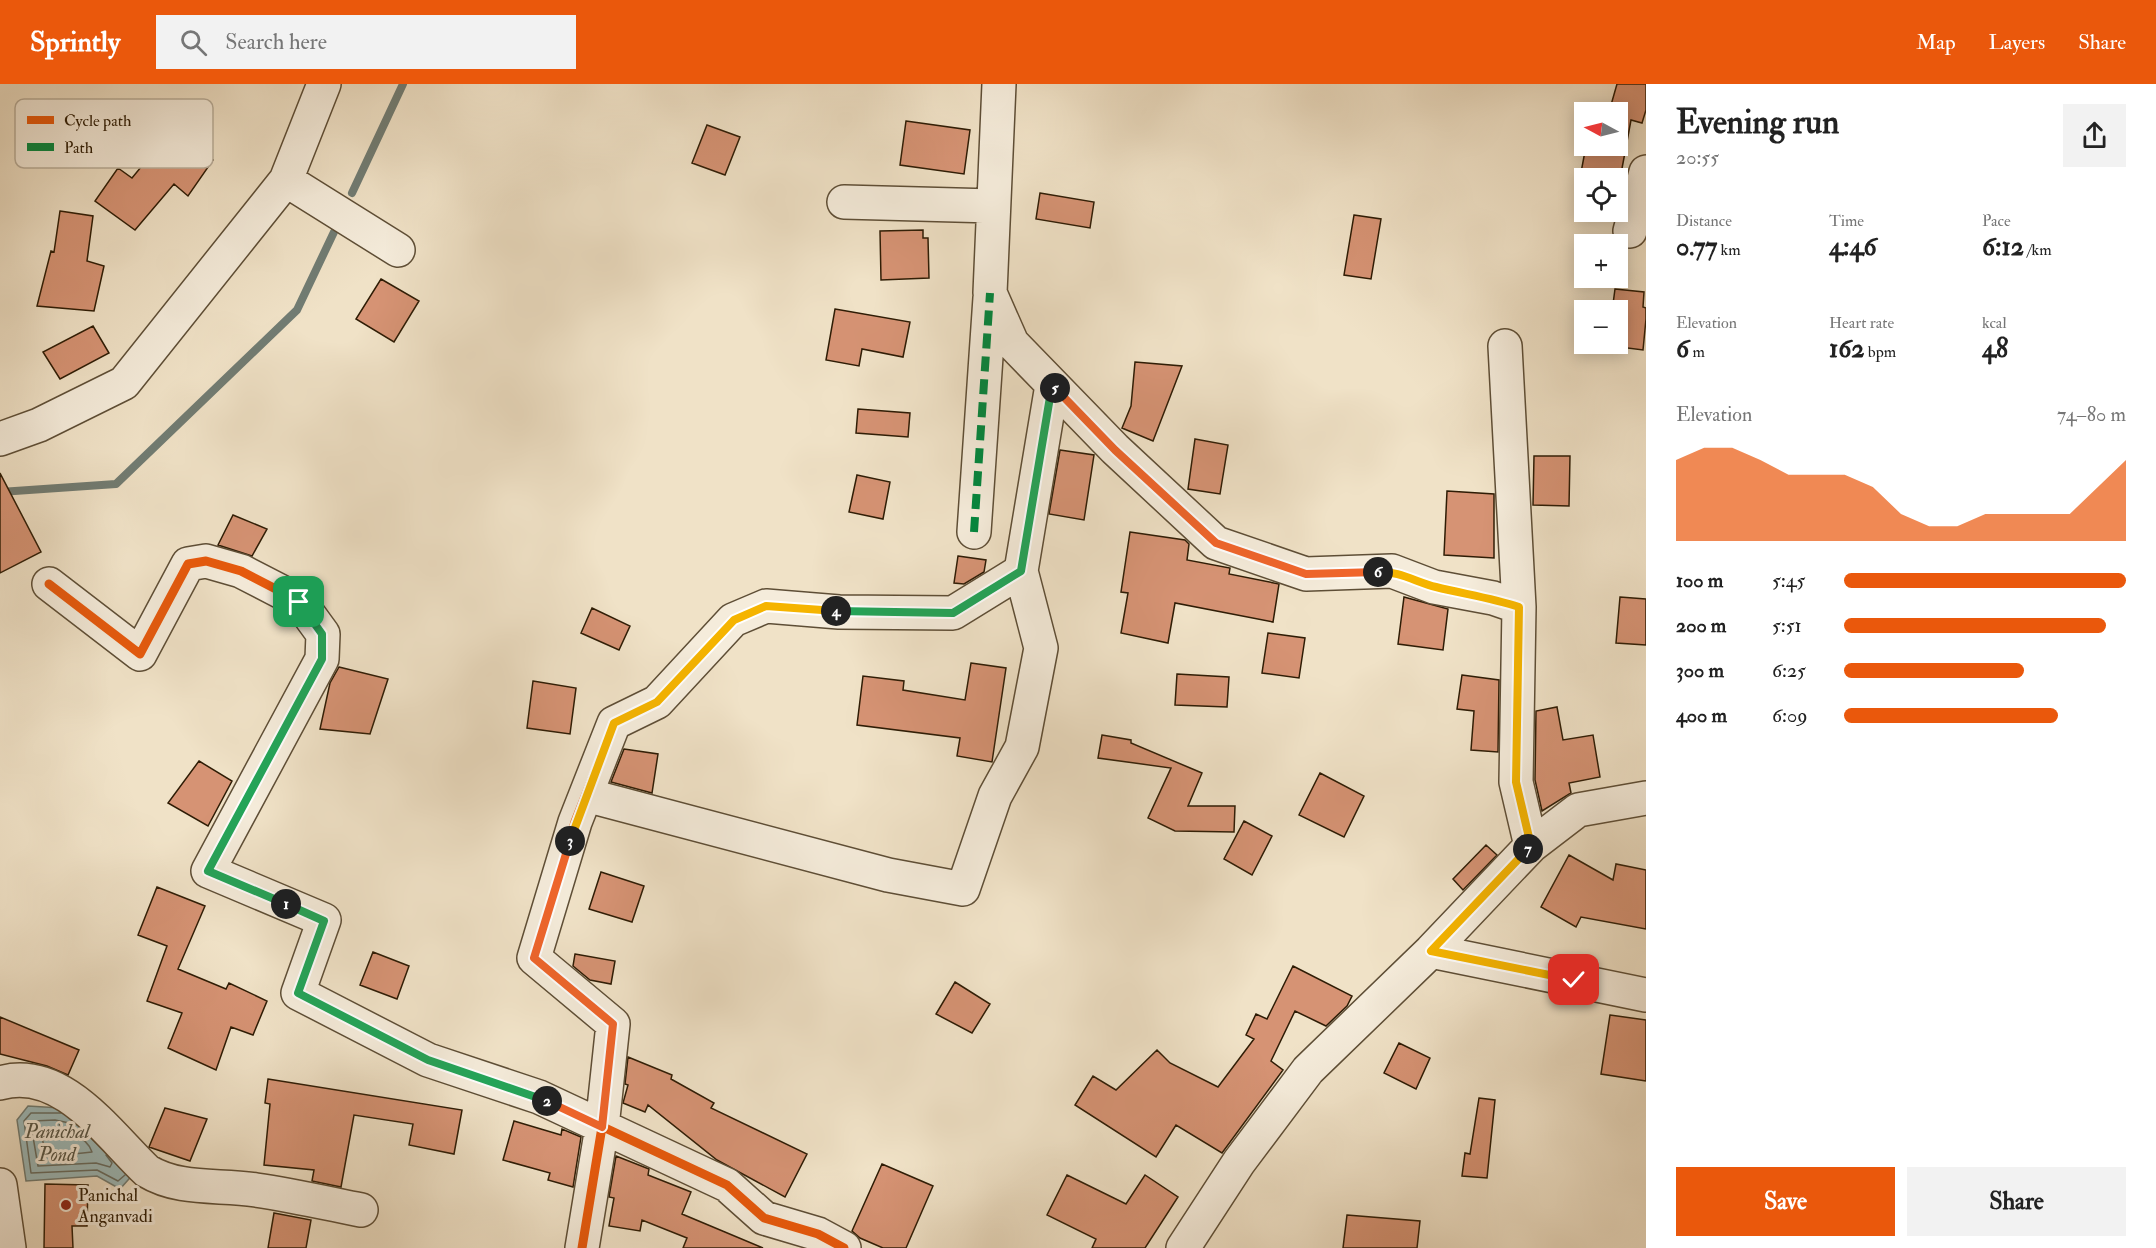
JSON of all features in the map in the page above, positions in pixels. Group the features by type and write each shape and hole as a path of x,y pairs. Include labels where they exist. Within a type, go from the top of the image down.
{"street":[{"path":"0,439 39,425 124,383 285,180 324,84"},
{"path":"974,532 990,293 999,84"},
{"path":"1630,231 1646,172"},
{"path":"285,180 398,250"},
{"path":"844,202 993,206"},
{"path":"990,293 1012,343 1115,450 1216,543 1306,574 1392,571 1434,587 1493,598 1519,607"},
{"path":"1505,346 1519,607 1516,782 1531,846"},
{"path":"586,795 888,875 963,889 995,796 1022,747 1041,648 1021,571 1052,385"},
{"path":"49,584 140,654 188,564 206,561 241,572 299,602 322,634 322,659 208,871 324,921 298,993 428,1060 539,1097 727,1185 764,1218 818,1234 844,1248"},
{"path":"582,1248 602,1127 613,1024 534,958 586,795 614,723 657,702 734,620 766,606 839,612 953,613 1021,571"},
{"path":"1183,1248 1239,1162 1308,1070 1431,951 1531,846 1578,810 1646,798"},
{"path":"1431,951 1646,995"},
{"path":"0,1083 16,1078 30,1080 77,1100 147,1171 159,1179 177,1184 254,1189 362,1210"},
{"path":"0,1185 9,1248"}],"water":[{"name":"Panichal Pond","path":"28,1106 77,1109 136,1171 120,1189 97,1176 26,1181 17,1120"}],"building":[{"path":"1617,84 1646,84 1646,110 1642,123 1631,120 1628,136 1628,102 1612,102"},
{"path":"906,121 970,130 964,174 900,165"},
{"path":"707,125 740,137 725,175 692,163"},
{"path":"1584,156 1624,156 1622,168 1582,168"},
{"path":"118,168 132,178 140,168 207,168 188,196 174,184 135,230 95,201"},
{"path":"1040,193 1094,202 1090,228 1036,219"},
{"path":"60,211 93,216 87,261 104,266 94,311 37,306 51,251 54,252"},
{"path":"1354,215 1381,219 1371,279 1344,275"},
{"path":"923,230 923,238 928,238 929,278 881,280 880,231"},
{"path":"381,279 419,301 394,342 356,319"},
{"path":"1615,289 1644,292 1643,307 1646,308 1646,319 1643,350 1628,348 1628,300 1614,300"},
{"path":"835,309 910,322 903,357 862,349 859,366 826,360"},
{"path":"93,326 109,353 60,379 43,352"},
{"path":"1135,362 1182,366 1153,441 1122,428 1131,406"},
{"path":"858,409 910,413 908,437 856,433"},
{"path":"1195,439 1228,445 1220,494 1188,489"},
{"path":"1060,450 1094,455 1084,520 1049,514"},
{"path":"1534,456 1570,456 1569,506 1533,505"},
{"path":"0,473 41,552 0,573"},
{"path":"857,475 890,482 883,519 849,512"},
{"path":"1447,491 1494,494 1494,558 1444,555"},
{"path":"233,515 267,529 252,556 218,545"},
{"path":"1130,532 1185,540 1189,544 1187,560 1230,568 1229,574 1279,584 1273,622 1175,603 1168,643 1121,633 1128,593 1121,592"},
{"path":"958,556 986,560 984,572 964,584 954,583"},
{"path":"1404,597 1448,609 1443,650 1398,644"},
{"path":"1620,597 1646,599 1646,645 1616,643"},
{"path":"592,608 630,626 619,650 581,633"},
{"path":"1268,633 1305,638 1299,678 1262,673"},
{"path":"971,663 1006,668 992,762 957,756 960,738 857,725 863,676 904,681 903,690 965,700"},
{"path":"339,667 388,679 370,734 320,729 330,683"},
{"path":"1177,674 1229,677 1227,707 1175,705"},
{"path":"1462,675 1499,680 1498,752 1471,750 1474,711 1457,709"},
{"path":"533,681 576,688 570,734 527,728"},
{"path":"1557,707 1563,740 1593,735 1600,777 1569,783 1571,793 1542,811 1535,780 1536,711"},
{"path":"1102,735 1131,740 1131,743 1202,773 1188,806 1235,806 1234,832 1175,831 1148,818 1171,768 1098,758"},
{"path":"624,749 658,754 652,793 611,782"},
{"path":"199,761 232,781 208,826 168,803"},
{"path":"1320,773 1364,796 1344,837 1299,815"},
{"path":"1244,821 1272,836 1252,875 1224,859"},
{"path":"1486,845 1497,855 1463,890 1453,879"},
{"path":"1569,855 1613,880 1616,864 1646,870 1646,929 1581,917 1576,927 1541,907"},
{"path":"601,872 644,886 632,922 589,909"},
{"path":"157,887 205,906 178,969 226,989 229,983 267,1001 253,1035 231,1027 216,1070 168,1048 182,1013 147,1001 167,946 138,935"},
{"path":"373,952 409,966 397,999 360,985"},
{"path":"575,954 615,961 611,984 590,980 573,966"},
{"path":"1293,966 1352,996 1347,1006 1326,1026 1295,1011 1271,1061 1283,1070 1222,1153 1176,1125 1156,1157 1075,1105 1093,1076 1116,1090 1157,1050 1170,1063 1218,1087 1254,1039 1246,1035 1256,1014 1267,1019"},
{"path":"955,982 990,1004 972,1033 936,1014"},
{"path":"1610,1015 1646,1020 1646,1081 1601,1074"},
{"path":"0,1017 79,1050 68,1075 47,1066 0,1054"},
{"path":"1399,1043 1430,1058 1416,1089 1384,1073"},
{"path":"628,1057 672,1075 671,1079 714,1103 711,1108 807,1154 785,1197 717,1160 648,1105 645,1112 623,1103 628,1085 625,1084"},
{"path":"268,1079 462,1110 454,1154 409,1145 413,1124 354,1115 341,1187 312,1181 314,1170 264,1165 270,1104 265,1103"},
{"path":"1479,1098 1495,1100 1487,1178 1462,1176 1465,1153 1470,1154"},
{"path":"165,1108 207,1119 190,1161 149,1147"},
{"path":"514,1121 561,1135 562,1129 581,1137 573,1187 548,1180 550,1173 503,1160"},
{"path":"616,1156 649,1169 648,1175 691,1192 682,1214 763,1248 683,1248 687,1238 642,1220 640,1231 609,1226 614,1198 609,1197"},
{"path":"882,1164 933,1186 906,1248 883,1248 860,1238 852,1231"},
{"path":"1067,1175 1126,1204 1145,1175 1178,1197 1145,1248 1092,1248 1096,1239 1047,1215"},
{"name":"Panichal Anganvadi","path":"45,1184 88,1185 87,1226 72,1226 73,1248 44,1248"},
{"path":"274,1213 311,1220 306,1248 268,1248"},
{"path":"1347,1215 1420,1221 1417,1248 1343,1248"}],"waterway":[{"path":"352,193 403,84"},
{"path":"0,492 116,484 297,310 334,232"}],"marked path":[{"path":"974,532 990,293"}],"cycle path":[{"path":"582,1248 602,1127 613,1024 534,958 575,822 614,723 657,702 733,620 766,606 839,612 953,613 1021,571 1052,385"},
{"path":"49,584 140,654 188,564 206,561 241,571 299,601 323,634 322,659 208,871 324,920 298,993 428,1060 539,1097 727,1185 764,1218 818,1234 844,1248"}],"place":[{"name":"Panichal Anganvadi","path":"66,1205"}],"route":[{"path":"299,602 322,634 322,659 306,693 208,871 324,921 298,993 428,1060 539,1097 602,1127 613,1024 534,958 575,822 614,723 657,702 734,620 766,606 839,612 953,613 1021,571 1052,385 1115,450 1216,543 1306,574 1392,571 1434,587 1493,598 1519,607 1516,782 1531,846 1431,951 1574,980"}]}
